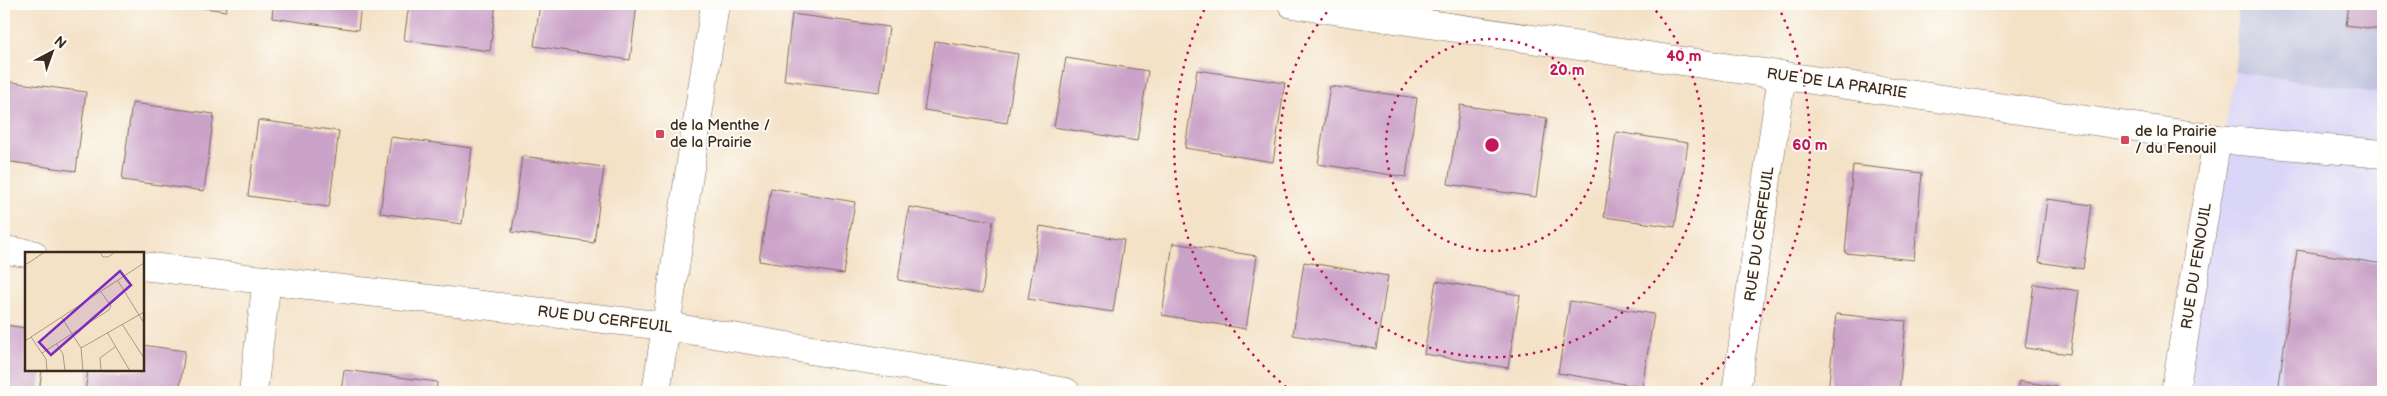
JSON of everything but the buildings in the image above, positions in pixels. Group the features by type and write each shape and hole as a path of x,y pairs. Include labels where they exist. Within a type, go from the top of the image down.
{"street":[{"path":"656,392 715,4"},
{"name":"RUE DE LA PRAIRIE","path":"1292,4 2217,139 2383,154"},
{"name":"RUE DU CERFEUIL","path":"1736,392 1782,75"},
{"name":"RUE DU FENOUIL","path":"2175,392 2217,139"},
{"path":"4,250 25,253"},
{"name":"RUE DU CERFEUIL","path":"144,266 665,326 1066,392"},
{"path":"253,392 267,280"}],"shaded area":[{"path":"2238,4 2383,4 2383,94 2235,72"},
{"path":"2235,72 2383,94 2383,392 2178,392"}],"place":[{"name":"de la Menthe / de la Prairie","path":"660,134"},
{"name":"de la Prairie / du Fenouil","path":"2125,140"}]}
